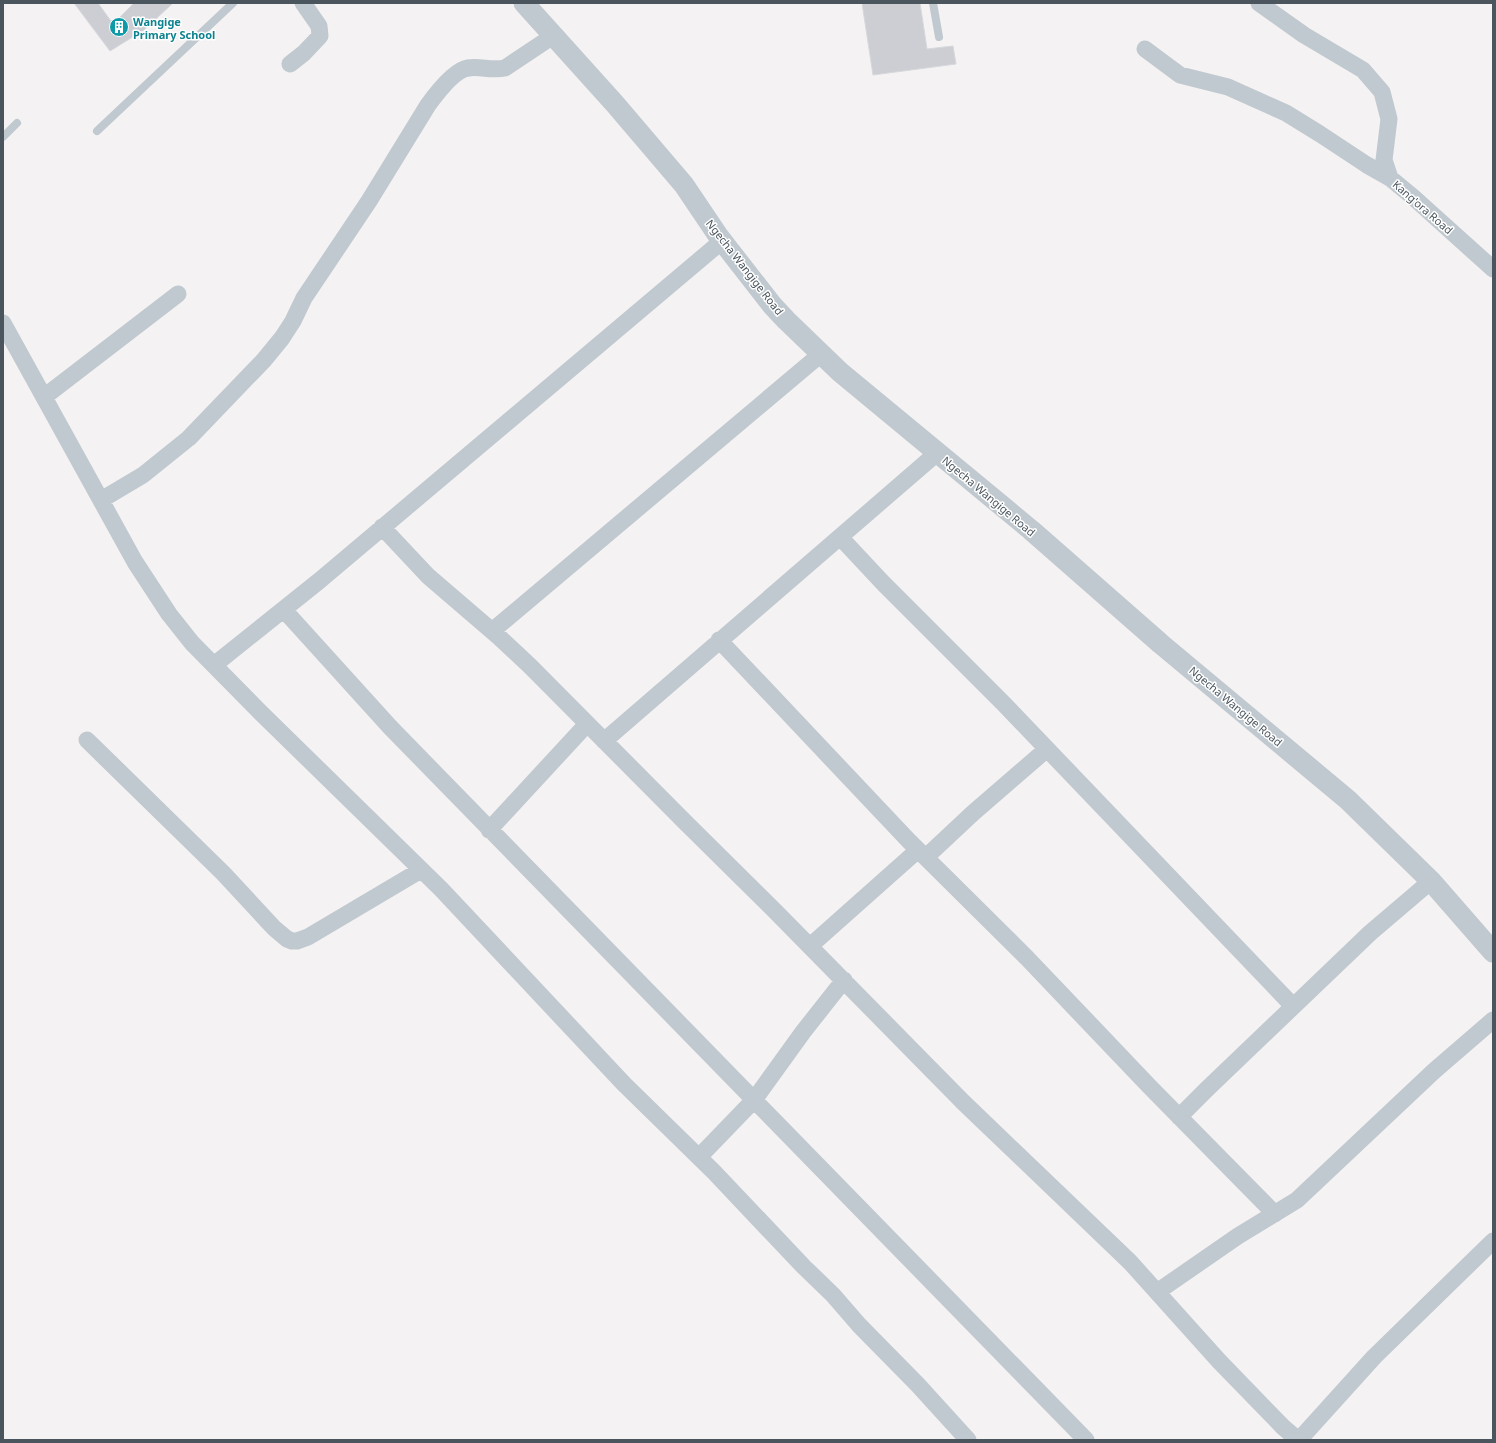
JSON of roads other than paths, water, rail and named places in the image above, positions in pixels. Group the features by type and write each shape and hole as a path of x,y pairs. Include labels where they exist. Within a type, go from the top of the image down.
{"street":[{"path":"290,64 304,53 320,36 319,26 303,3"},
{"name":"Ngecha Wangige Road","path":"524,3 684,184 722,241 772,305 821,354 840,372 1031,530 1162,644 1348,800 1431,881 1493,952"},
{"name":"Kang'ora Road","path":"1259,3 1304,35 1363,70 1382,92 1389,119 1384,160 1390,178 1493,270"},
{"path":"101,500 143,475 189,438 264,360 282,338 293,321 304,298 369,201 428,105 438,92 457,73 467,68 496,70 505,68 554,36"},
{"path":"1145,49 1180,75 1228,87 1286,113 1390,178"},
{"path":"214,665 284,610 722,241"},
{"path":"44,397 178,294"},
{"path":"3,323 135,562 169,614 192,642 261,713 421,870 624,1084 699,1157 804,1268 833,1295 859,1325 918,1385 968,1440"},
{"path":"492,631 821,354"},
{"path":"604,741 719,640 938,453"},
{"path":"382,528 428,576 530,666 844,980 963,1102 1130,1262 1219,1361 1283,1427 1299,1440 1374,1356 1493,1240"},
{"path":"840,537 883,583 1047,749 1293,1006"},
{"path":"284,610 390,727 489,830 1086,1440"},
{"path":"719,640 922,853 1027,958 1274,1214"},
{"path":"489,830 587,724"},
{"path":"87,740 223,873 274,928 287,939 292,941 297,941 308,937 421,870"},
{"path":"810,946 922,853 973,813 1047,749"},
{"path":"1180,1117 1207,1089 1370,933 1431,881"},
{"path":"699,1157 754,1100 803,1032 844,980"},
{"path":"1157,1292 1238,1236 1297,1200 1434,1071 1493,1020"}],"lane":[{"path":"98,131 233,3"},
{"path":"933,3 939,37"},
{"path":"3,137 17,123"}],"place":[{"name":"Wangige Primary School","path":"119,27"}]}
